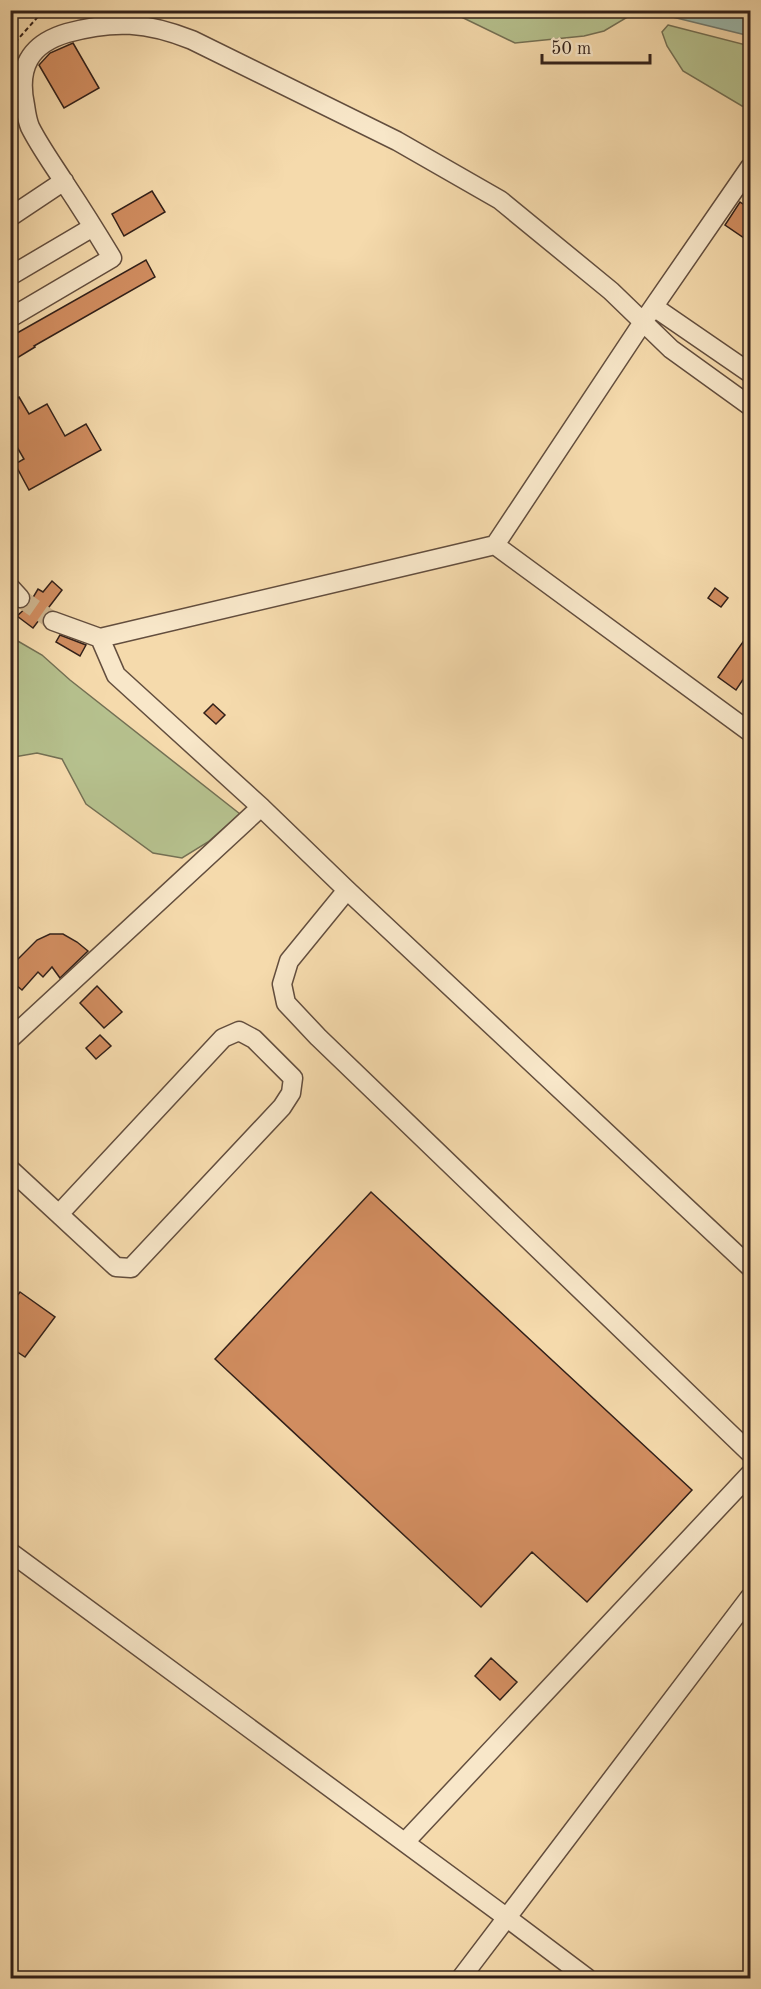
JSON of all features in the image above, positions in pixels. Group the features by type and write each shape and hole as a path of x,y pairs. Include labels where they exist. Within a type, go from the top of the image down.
{"lane":[{"path":"10,318 112,258 29,125 21,88 27,59 37,47 53,37 81,29 115,24 142,25 165,29 192,40 397,141 500,200 611,291 671,349 750,406"},
{"path":"53,621 100,638 495,545 643,322 750,167"},
{"path":"10,217 64,181"},
{"path":"10,276 93,226"},
{"path":"654,307 750,373"},
{"path":"495,545 750,732"},
{"path":"100,638 116,675 261,807 750,1267"},
{"path":"10,1039 261,807"},
{"path":"347,890 289,961 282,984 286,1003 318,1037 750,1453"},
{"path":"10,1169 58,1214 116,1267 131,1268 282,1107 291,1093 293,1078 254,1039 239,1031 223,1038 58,1214"},
{"path":"405,1842 750,1474"},
{"path":"10,1552 587,1978"},
{"path":"461,1978 750,1597"}],"path":[{"path":"10,48 44,10"}],"green space":[{"path":"615,10 631,15 604,31 584,36 515,43 449,11"},
{"path":"668,25 750,46 750,107 742,106 683,71 667,46 662,32"},
{"path":"16,640 42,655 70,680 240,814 208,842 182,858 153,853 86,804 62,759 37,753 14,757 11,755 11,646"}],"shaded area":[{"path":"648,11 750,11 750,36"}],"building":[{"path":"73,43 99,88 64,108 39,65 50,53"},
{"path":"152,191 165,212 124,236 112,214"},
{"path":"740,202 750,209 750,242 725,225"},
{"path":"146,260 155,277 17,358 10,348 10,337"},
{"path":"19,397 29,414 47,404 65,436 86,424 101,450 29,490 15,464 24,459 10,435 10,403"},
{"path":"52,581 62,590 33,628 17,616 28,606 38,589 43,592"},
{"path":"715,588 728,598 721,607 708,598"},
{"path":"750,632 750,669 736,690 718,677"},
{"path":"60,635 86,645 80,656 56,642"},
{"path":"213,704 225,715 216,724 204,713"},
{"path":"50,934 63,934 88,951 60,978 52,967 43,977 38,972 22,990 10,980 10,967 37,940"},
{"path":"97,986 122,1012 104,1028 80,1003"},
{"path":"100,1035 111,1046 96,1059 86,1048"},
{"path":"371,1192 692,1490 587,1602 532,1552 481,1607 215,1359"},
{"path":"20,1292 55,1317 25,1357 10,1347 10,1305"},
{"path":"491,1658 517,1682 500,1700 475,1676"}],"tunnel":[{"path":"20,598 53,621"}]}
